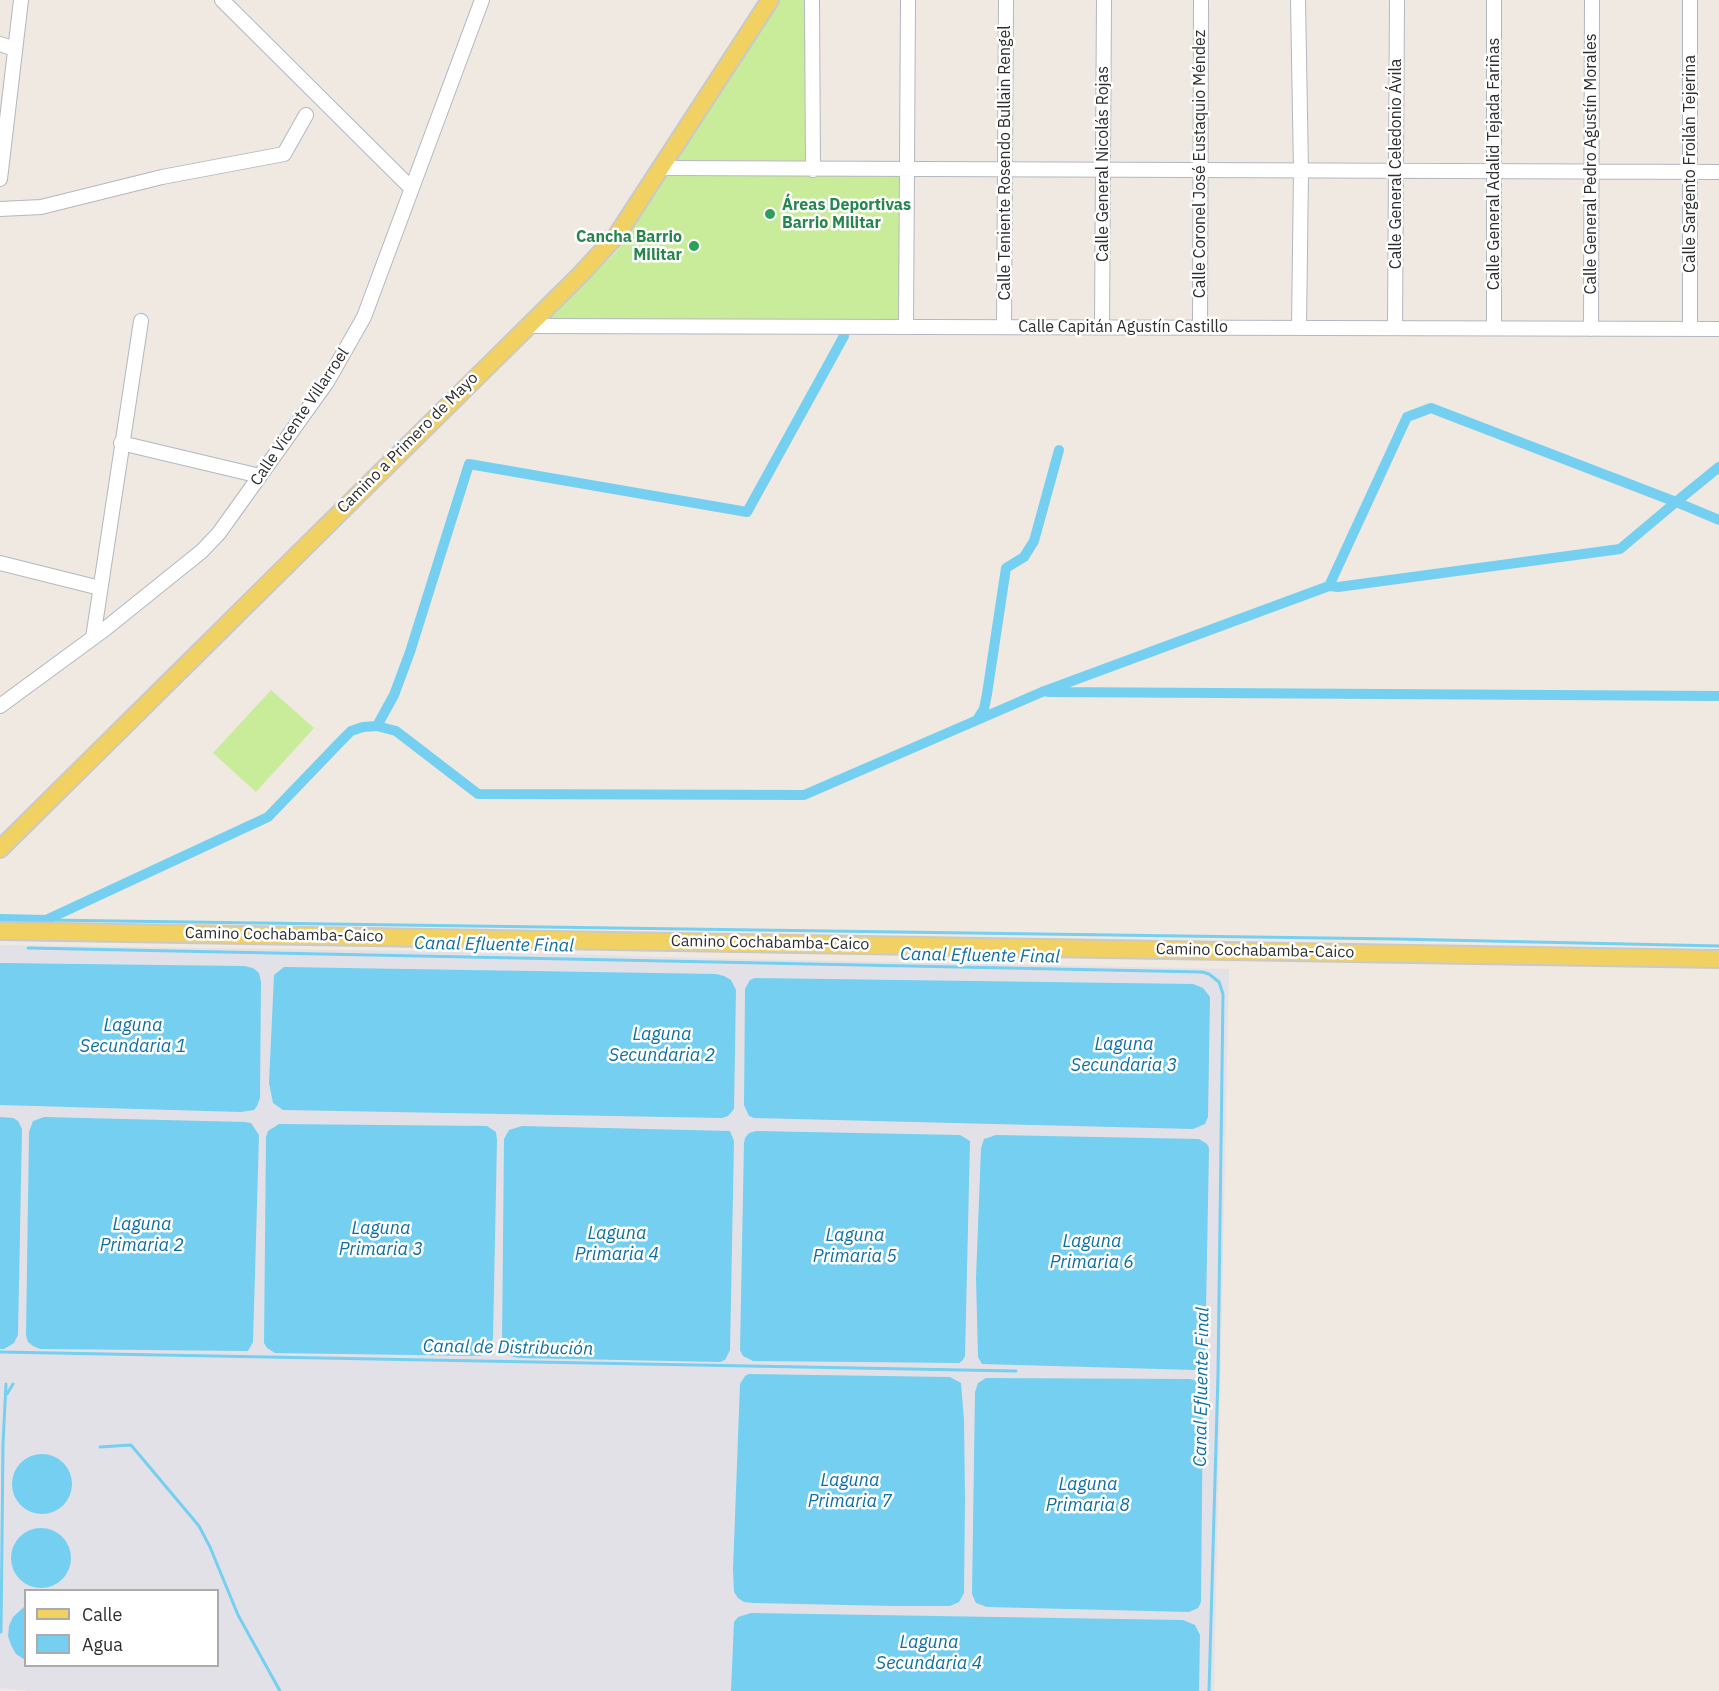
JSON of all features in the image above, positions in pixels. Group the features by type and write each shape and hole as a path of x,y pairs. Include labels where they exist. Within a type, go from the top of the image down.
{"main road":[{"name":"Camino a Primero de Mayo","path":"0,849 580,275 617,235 770,0"},
{"name":"Camino Cochabamba-Caico","path":"0,931 1719,959"}],"street":[{"path":"0,179 21,0"},
{"path":"222,0 411,188"},
{"name":"Calle Vicente Villarroel","path":"0,706 93,638 202,551 219,533 327,382 364,317 482,0"},
{"path":"812,0 813,170"},
{"path":"906,327 908,0"},
{"name":"Calle Teniente Rosendo Bullain Rengel","path":"1004,327 1006,0"},
{"name":"Calle General Nicolás Rojas","path":"1102,327 1104,0"},
{"name":"Calle Coronel José Eustaquio Méndez","path":"1200,327 1201,0"},
{"path":"1298,0 1301,171 1299,328"},
{"name":"Calle General Celedonio Ávila","path":"1395,328 1396,0"},
{"name":"Calle General Adalid Tejada Fariñas","path":"1494,0 1494,328"},
{"name":"Calle General Pedro Agustín Morales","path":"1591,329 1592,0"},
{"name":"Calle Sargento Froilán Tejerina","path":"1690,0 1690,329"},
{"path":"0,44 15,49"},
{"path":"0,209 41,207 162,177 284,154 306,116"},
{"path":"661,168 1719,172"},
{"path":"93,638 141,321"},
{"name":"Calle Capitán Agustín Castillo","path":"527,326 1719,329"},
{"path":"121,443 260,476"},
{"path":"0,563 100,588"}],"shaded area":[{"path":"0,945 488,952 1229,969 1214,1691 27,1691 0,1688"}],"green space":[{"name":"Áreas Deportivas Barrio Militar","path":"780,0 805,0 805,161 674,160"},
{"name":"Áreas Deportivas Barrio Militar","path":"663,174 901,176 901,320 546,320 617,251"},
{"path":"271,690 314,728 256,792 213,753"}],"water":[{"name":"Laguna Secundaria 1","path":"0,963 244,966 253,968 259,973 261,982 260,1098 257,1106 254,1110 241,1112 0,1105"},
{"name":"Laguna Secundaria 2","path":"284,967 716,974 724,976 731,980 736,990 734,1109 728,1116 722,1118 283,1110 273,1103 269,1083 274,975"},
{"name":"Laguna Secundaria 3","path":"755,978 1193,984 1203,988 1210,997 1208,1117 1205,1124 1193,1129 754,1118 749,1116 744,1105 745,989 750,980"},
{"path":"0,1117 13,1118 18,1121 22,1129 18,1335 14,1343 4,1349 0,1349"},
{"name":"Laguna Primaria 2","path":"44,1117 251,1123 259,1135 253,1342 248,1351 40,1349 28,1342 26,1335 29,1132 33,1121"},
{"name":"Laguna Primaria 3","path":"279,1124 487,1126 496,1132 493,1338 485,1354 480,1356 275,1353 267,1348 264,1343 266,1137 268,1131"},
{"name":"Laguna Primaria 4","path":"522,1126 730,1131 734,1141 730,1350 725,1360 720,1362 519,1358 505,1353 502,1345 504,1139 509,1130"},
{"name":"Laguna Primaria 5","path":"756,1131 960,1135 970,1141 965,1356 962,1361 959,1363 753,1361 743,1356 740,1350 744,1143 749,1133"},
{"name":"Laguna Primaria 6","path":"996,1135 1199,1139 1207,1144 1209,1148 1205,1363 1203,1367 1195,1370 982,1364 978,1357 976,1278 981,1148 984,1139"},
{"name":"Laguna Primaria 7","path":"749,1374 950,1377 961,1383 965,1499 964,1593 959,1602 950,1606 894,1606 753,1603 744,1602 738,1598 734,1592 733,1570 740,1384"},
{"name":"Laguna Primaria 8","path":"986,1378 1190,1379 1198,1381 1203,1386 1201,1602 1198,1608 1189,1612 987,1607 976,1603 972,1594 975,1392 978,1383"},
{"path":"42,1454 59,1459 67,1467 72,1484 67,1501 59,1509 42,1514 25,1509 17,1501 12,1484 17,1467 25,1459"},
{"path":"41,1528 58,1533 66,1541 71,1558 66,1575 58,1583 41,1588 24,1583 16,1575 11,1558 16,1541 24,1533"},
{"path":"24,1607 24,1659 16,1654 8,1636 13,1617"},
{"name":"Laguna Secundaria 4","path":"751,1613 1183,1620 1195,1625 1200,1635 1199,1691 731,1691 734,1622 738,1617"}],"waterway":[{"path":"377,726 394,695 410,652 469,464 747,512 844,336"},
{"path":"1329,586 1407,417 1431,408 1676,502 1719,467"},
{"path":"977,720 984,709 987,694 1006,568 1024,557 1034,541 1059,450"},
{"path":"0,919 46,920 268,817 351,731 363,727 377,726 396,731 478,794 804,795 1042,692 1329,586 1338,587 1620,549 1676,502 1719,520"},
{"path":"1048,692 1719,696"},
{"path":"46,920 1396,939 1719,946"},
{"name":"Canal Efluente Final","path":"28,948 1202,972 1209,974 1219,982 1223,994 1218,1374 1209,1691"},
{"name":"Canal de Distribución","path":"0,1352 1016,1371"},
{"path":"1,1632 6,1384"},
{"path":"7,1394 13,1384"},
{"path":"100,1447 131,1445 199,1526 238,1615 280,1691"}],"place":[{"name":"Áreas Deportivas Barrio Militar","path":"770,214"},
{"name":"Cancha Barrio Militar","path":"694,246"}]}
